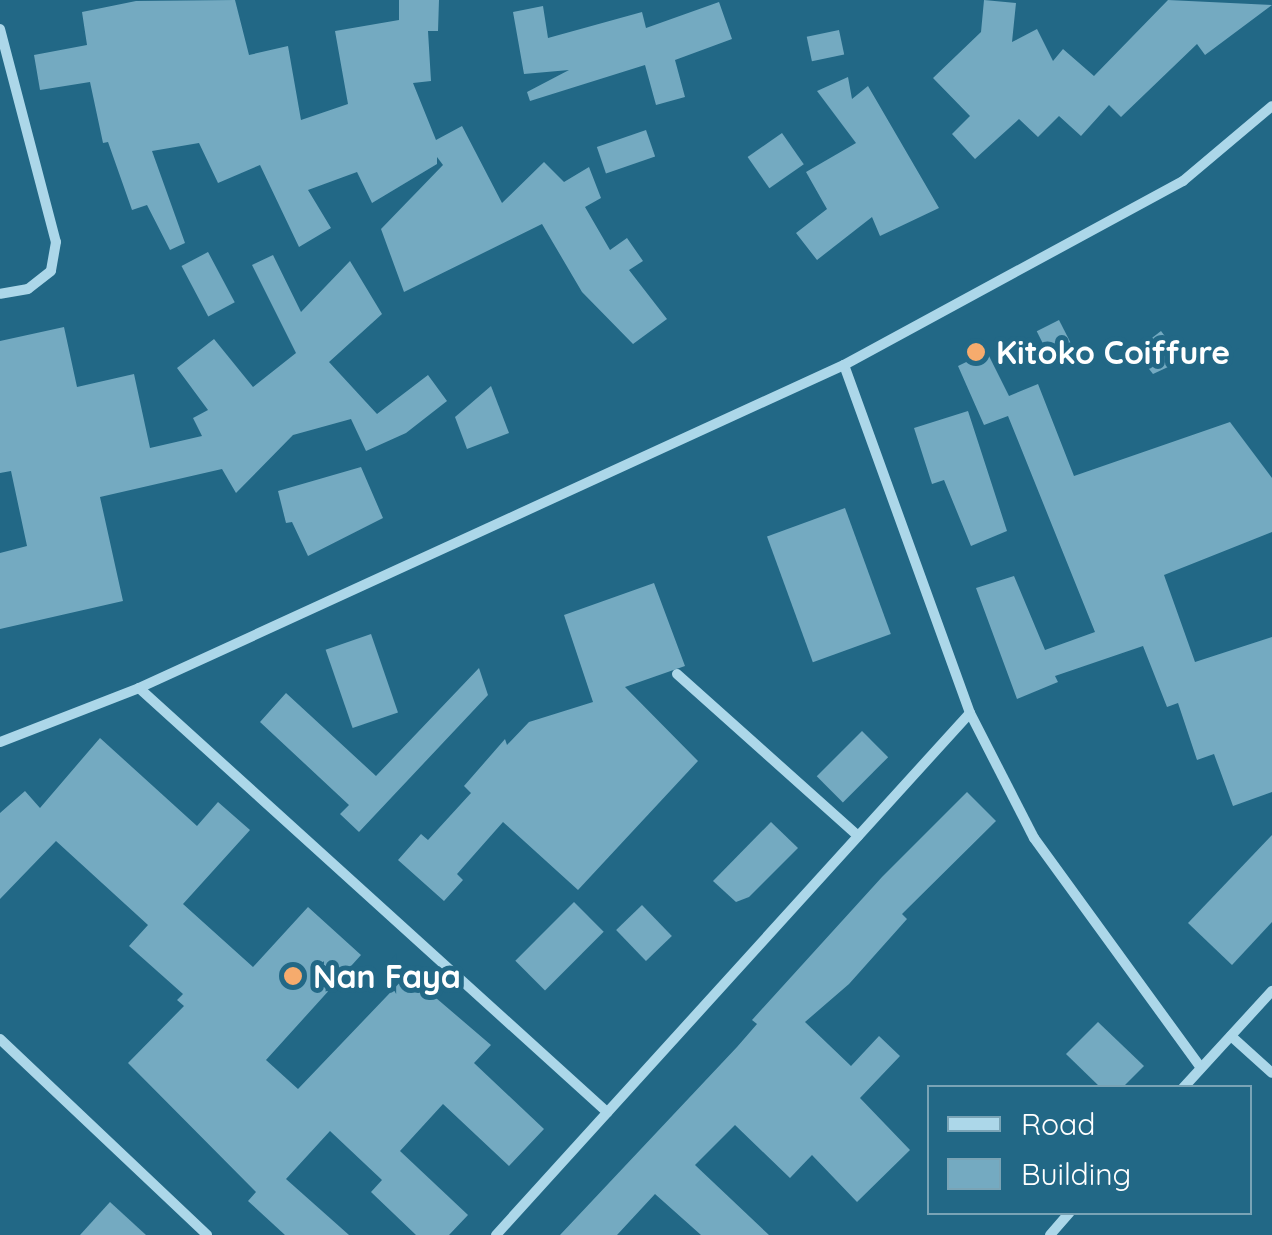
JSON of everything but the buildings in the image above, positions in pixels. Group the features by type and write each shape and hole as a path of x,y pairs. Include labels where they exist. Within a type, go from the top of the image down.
{"street":[{"path":"0,29 56,242 51,271 28,289 0,294"},
{"path":"0,742 139,688 844,364 1183,181 1272,106"},
{"path":"844,364 970,713 1034,838 1201,1068"},
{"path":"677,674 858,836"},
{"path":"139,688 608,1112"},
{"path":"496,1235 970,713"},
{"path":"1187,1085 1272,991"},
{"path":"1231,1036 1272,1072"},
{"path":"0,1039 208,1235"},
{"path":"1050,1235 1067,1215"}],"place":[{"name":"Kitoko Coiffure","path":"976,352"},
{"name":"Nan Faya","path":"293,976"}]}
